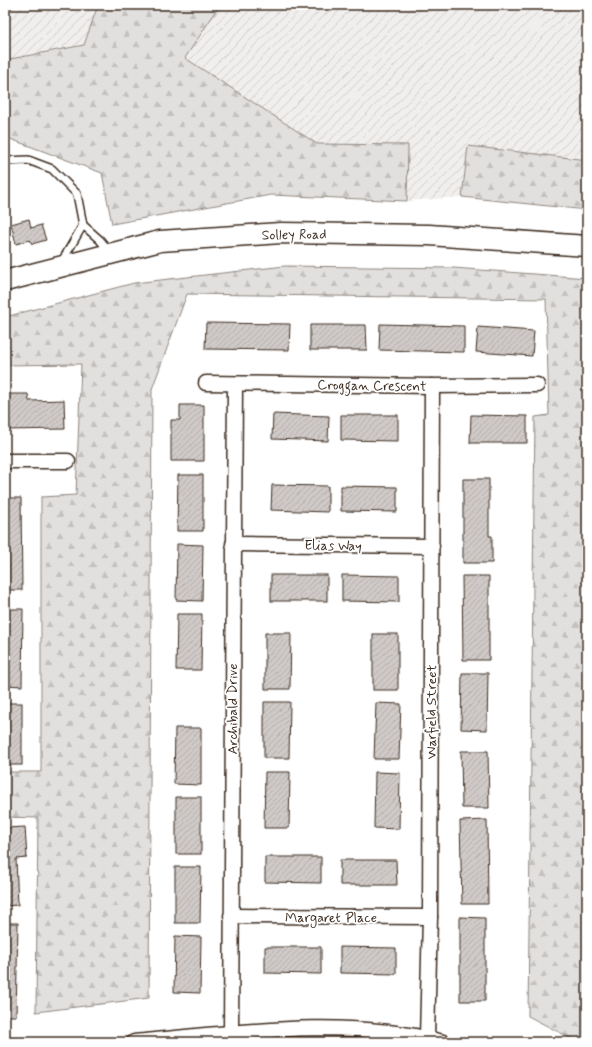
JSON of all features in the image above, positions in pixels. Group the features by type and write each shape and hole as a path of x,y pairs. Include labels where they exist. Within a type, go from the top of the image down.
{"main road":[{"name":"Solley Road","path":"5,281 160,241 281,233 429,235 587,246"}],"street":[{"name":"Croggan Crescent","path":"206,383 432,386 538,385"},
{"name":"Archibald Drive","path":"231,1034 235,384"},
{"name":"Warfield Street","path":"427,1038 430,917 432,386"},
{"path":"5,461 68,461"},
{"name":"Elias Way","path":"233,544 432,546"},
{"name":"Margaret Place","path":"231,916 430,917"},
{"path":"134,1042 327,1028 376,1031 427,1038 443,1042"}],"lane":[{"path":"5,161 28,160 52,169 77,194 83,225 100,240 112,254"},
{"path":"59,267 83,225"}],"shaded area":[{"path":"5,5 98,5 84,45 5,60"},
{"path":"220,5 587,5 587,160 468,146 462,197 407,201 408,145 317,144 185,58"}],"green space":[{"path":"98,5 220,5 185,58 317,144 408,145 407,201 271,195 112,224 102,173 5,137 5,60 84,45"},
{"path":"468,146 587,160 587,210 462,197"},
{"path":"285,266 453,268 587,278 587,1042 578,1042 528,1016 535,417 549,415 546,299 187,294 152,389 149,998 36,1012 38,818 5,817 5,772 41,772 41,497 76,495 81,364 5,365 5,317 134,283"}],"building":[{"path":"29,219 31,228 41,225 46,240 32,244 30,240 16,244 11,224"},
{"path":"206,323 290,324 289,350 205,349"},
{"path":"380,324 464,326 464,352 379,350"},
{"path":"310,325 366,325 367,350 310,350"},
{"path":"478,327 534,331 532,356 476,352"},
{"path":"5,394 28,394 29,401 64,400 65,429 5,430"},
{"path":"180,405 204,405 204,461 171,461 171,420 180,420"},
{"path":"273,414 329,416 328,441 272,439"},
{"path":"341,415 398,415 398,441 341,440"},
{"path":"471,415 527,416 527,443 470,443"},
{"path":"178,475 203,475 203,531 177,531"},
{"path":"463,479 489,479 489,536 492,536 492,563 463,563"},
{"path":"272,485 328,486 328,512 271,510"},
{"path":"341,486 397,487 397,512 341,511"},
{"path":"5,498 21,498 22,590 5,590"},
{"path":"177,544 203,545 202,601 176,600"},
{"path":"271,575 327,575 327,601 271,601"},
{"path":"342,575 399,576 399,602 342,601"},
{"path":"462,576 489,576 489,660 463,660"},
{"path":"5,609 23,609 22,686 5,685"},
{"path":"177,614 202,614 201,670 176,670"},
{"path":"265,633 291,633 290,689 265,689"},
{"path":"373,634 398,634 398,690 373,690"},
{"path":"462,673 488,673 487,730 461,729"},
{"path":"264,702 290,702 289,758 264,758"},
{"path":"5,703 22,703 22,765 5,765"},
{"path":"376,703 401,704 399,759 374,759"},
{"path":"175,728 201,728 201,785 174,784"},
{"path":"461,751 488,751 489,808 462,808"},
{"path":"265,772 290,772 289,828 264,828"},
{"path":"375,772 400,773 399,829 374,828"},
{"path":"176,797 201,797 201,854 176,854"},
{"path":"487,820 488,904 462,904 460,821"},
{"path":"25,827 27,858 16,859 18,905 5,906 5,828"},
{"path":"265,857 321,857 321,883 265,882"},
{"path":"340,860 396,860 397,885 340,885"},
{"path":"175,867 201,867 200,923 175,923"},
{"path":"460,917 485,918 485,1001 460,1001"},
{"path":"5,923 18,923 16,1016 5,1016"},
{"path":"175,936 201,937 200,993 174,992"},
{"path":"265,947 321,947 321,974 265,973"},
{"path":"340,947 396,948 396,974 340,973"}]}
